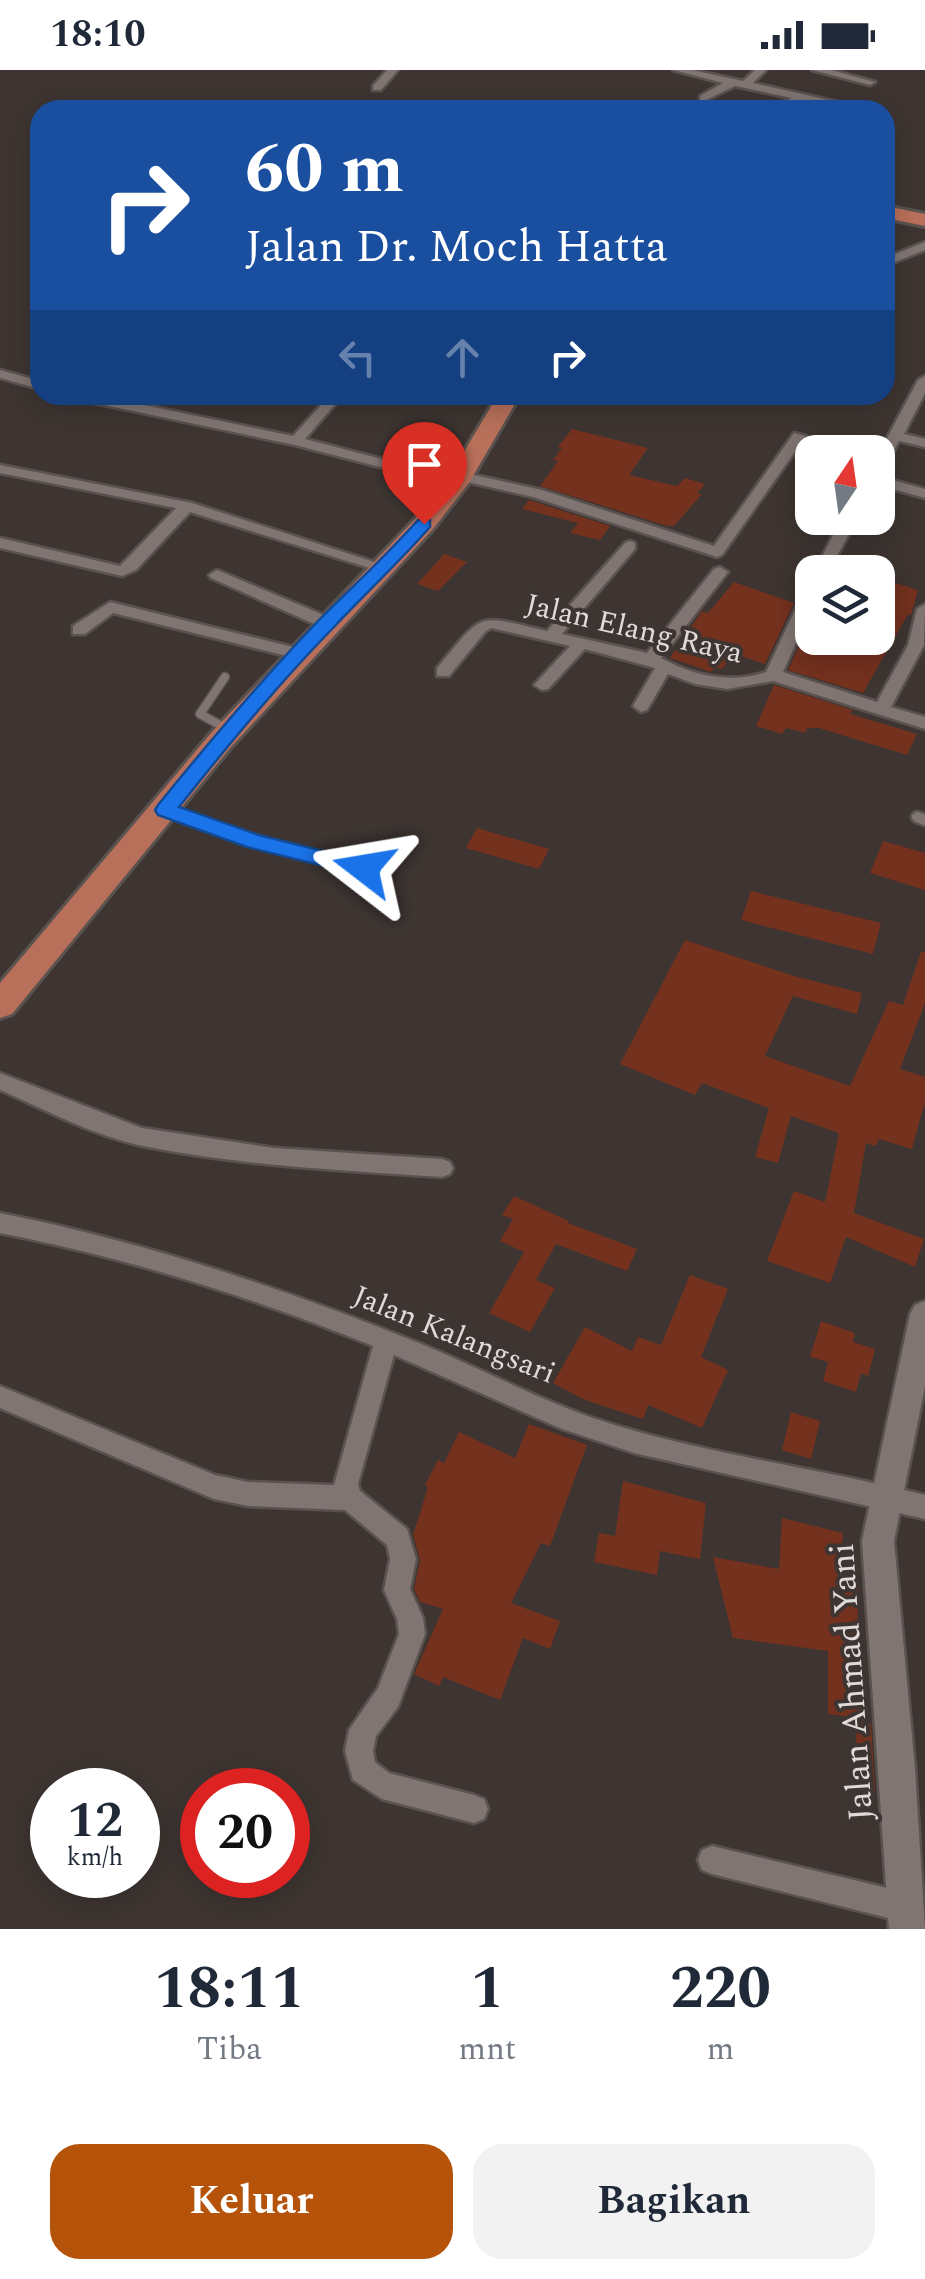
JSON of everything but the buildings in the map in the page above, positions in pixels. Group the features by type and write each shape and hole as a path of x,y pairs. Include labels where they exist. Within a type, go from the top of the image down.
{"highway":[{"path":"895,214 925,220"},
{"path":"1,1001 230,730 327,623 386,568 459,480 503,405"}],"street":[{"path":"377,88 393,70"},
{"path":"678,70 821,100"},
{"path":"704,98 761,70"},
{"path":"817,70 870,82"},
{"path":"793,100 802,96"},
{"path":"895,258 925,246"},
{"path":"0,374 30,382"},
{"path":"925,380 896,436 925,443"},
{"path":"124,405 459,480 537,493 717,552 795,442"},
{"path":"296,441 329,405"},
{"path":"0,468 187,506 386,568"},
{"path":"895,485 925,494"},
{"path":"0,543 126,570 187,506"},
{"path":"550,637 630,546"},
{"path":"641,706 658,663 720,572"},
{"path":"217,575 327,623"},
{"path":"79,630 110,607 299,654"},
{"path":"882,708 916,645 925,609"},
{"name":"Jalan Elang Raya","path":"443,672 485,624 582,644 736,686 773,675"},
{"path":"795,628 773,675 925,722"},
{"path":"542,685 582,644"},
{"path":"0,1081 142,1137 274,1157 442,1168"},
{"name":"Jalan Kalangsari","path":"0,1222 214,1275 386,1341 590,1428 668,1453 925,1507"},
{"name":"Jalan Ahmad Yani","path":"907,1918 878,1563 886,1496 925,1314"},
{"path":"386,1341 346,1484 350,1498 398,1538 403,1559 396,1590 410,1618 412,1634 388,1697 363,1730 360,1750 364,1770 382,1785 474,1809"},
{"path":"0,1397 214,1487 248,1494 350,1498"},
{"path":"712,1860 907,1918"}],"lane":[{"path":"225,677 200,714 230,730"},
{"path":"165,810 255,842 364,868"}],"route":[{"path":"364,868 255,842 165,810 221,740 424,524"}]}
